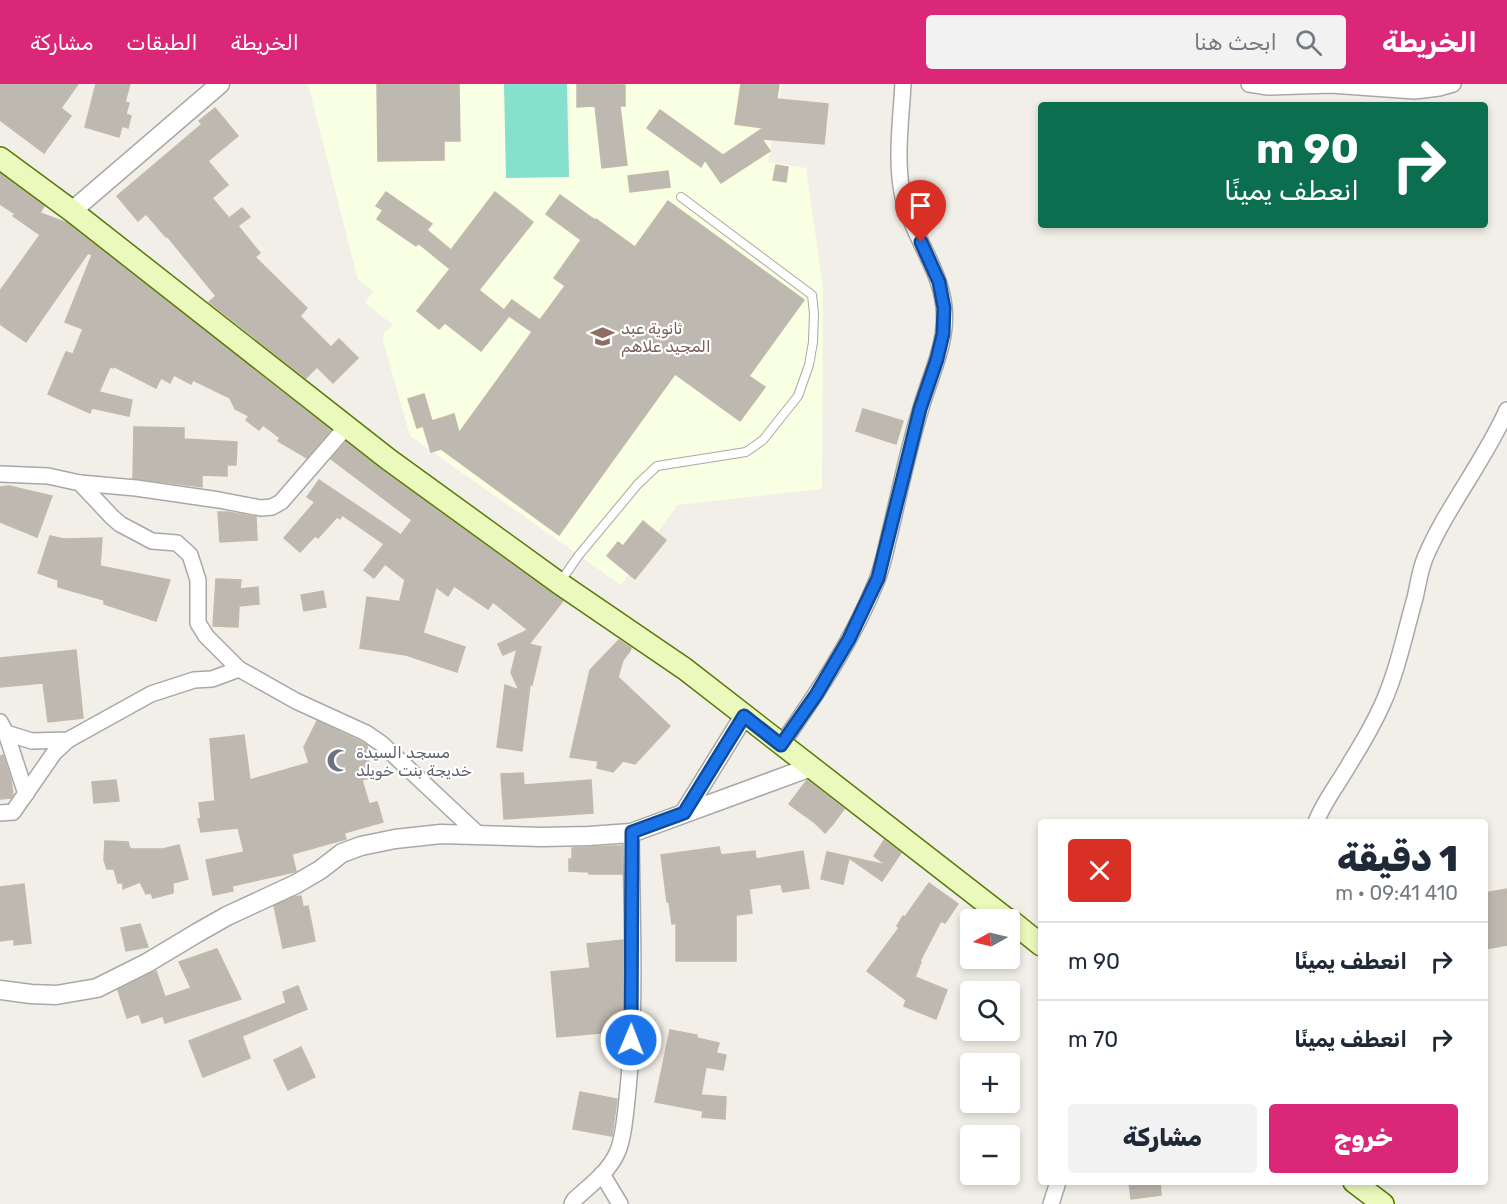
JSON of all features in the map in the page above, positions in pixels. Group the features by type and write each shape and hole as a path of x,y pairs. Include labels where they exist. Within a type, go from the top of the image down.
{"main road":[{"path":"0,158 388,459 559,583 685,669 995,909"},
{"path":"1020,929 1038,943"},
{"path":"1358,1185 1383,1204"}],"street":[{"path":"72,212 220,84"},
{"path":"781,745 816,695 849,639 878,578 920,409 943,334 944,308 939,282 910,219 903,198 899,174 903,84"},
{"path":"1249,84 1268,87 1331,85 1415,91 1453,84"},
{"path":"1317,819 1383,703 1398,664 1424,562 1433,541 1507,410"},
{"path":"0,474 48,476 80,483 136,488 261,508 272,507 281,502 347,426"},
{"path":"80,483 120,524 152,541 177,543 190,555 198,580 198,622 206,636 239,669 296,701 366,732 382,744 478,835"},
{"path":"0,813 13,812 54,753 68,740 151,694 194,680 212,679 239,669"},
{"path":"684,813 744,716"},
{"path":"3,728 32,741 68,740"},
{"path":"3,728 26,794"},
{"path":"0,990 56,995 97,988 147,963 227,916 297,884 342,853 361,846 395,839 441,834 570,836 632,832 810,768"},
{"path":"572,1204 612,1164 619,1151 626,1114 631,1062 632,832"},
{"path":"602,1174 620,1204"},
{"path":"1051,1204 1057,1185"}],"lane":[{"path":"559,583 579,555 638,484 657,466 746,452 763,440 798,396 809,365 814,322 812,295 681,197"}],"shaded area":[{"name":"ثانوية عبد المجيد علاهم","path":"308,84 782,84 768,162 806,168 823,288 822,489 677,505 621,585 410,436 383,341 384,333 393,325 365,303 373,291 358,280"},
{"path":"504,84 567,84 569,177 506,178"}],"building":[{"path":"0,84 78,84 61,108 71,116 44,153 0,120"},
{"path":"96,84 130,84 125,102 129,103 126,114 131,116 128,128 122,126 119,137 85,127"},
{"path":"377,84 459,84 460,141 444,141 444,160 378,161"},
{"path":"577,84 625,85 625,106 620,106 627,165 602,168 595,106 577,107"},
{"path":"741,84 779,84 777,99 828,104 824,144 762,139 770,151 721,183 705,160 701,167 647,128 660,110 723,155 763,128 735,124"},
{"path":"215,108 238,136 208,161 228,185 212,198 229,218 242,208 250,217 238,226 260,253 255,257 307,308 300,316 331,347 339,339 358,358 333,383 317,367 306,378 209,302 216,296 167,236 146,214 138,221 117,196 202,124 199,121"},
{"path":"776,165 788,167 786,182 773,180"},
{"path":"668,171 670,187 630,192 628,176"},
{"path":"0,174 44,206 40,213 67,223 331,430 307,458 278,441 280,438 263,425 259,430 246,420 249,416 235,409 230,398 193,380 191,384 174,375 170,383 161,378 156,388 113,366 113,368 110,367 99,392 132,400 129,416 92,408 90,413 48,394 66,352 73,354 83,329 65,322 92,255 88,253 26,342 0,324 0,291 40,235 0,204"},
{"path":"386,192 432,224 427,230 451,250 495,192 533,222 479,290 504,310 512,300 540,320 565,286 554,278 581,240 546,214 560,195 635,247 668,201 804,300 749,376 765,387 740,421 675,374 559,535 441,449 431,452 423,426 417,428 408,399 424,394 432,421 454,414 459,433 532,332 509,316 481,351 445,323 439,329 417,311 450,269 418,243 416,246 377,219 383,210 376,206"},
{"path":"863,409 903,421 896,444 856,431"},
{"path":"134,427 184,428 184,439 237,442 236,465 227,465 227,476 202,475 202,487 133,478"},
{"path":"346,442 563,601 529,644 541,647 532,685 530,685 522,751 497,747 505,685 519,690 511,673 517,649 503,655 498,644 528,630 493,602 488,609 454,586 448,596 436,587 423,633 465,647 457,672 406,655 360,648 367,597 403,602 400,600 405,580 385,564 374,578 364,570 384,544 342,515 340,519 337,517 318,538 315,536 300,552 284,538 315,502 307,497 319,480 401,535 412,520 331,459"},
{"path":"9,486 52,496 37,537 0,522 0,487"},
{"path":"218,512 256,517 257,540 220,542"},
{"path":"643,521 666,540 635,579 607,556 618,542 623,546"},
{"path":"50,536 64,539 102,538 100,566 170,580 156,621 104,604 104,600 58,587 58,580 38,573"},
{"path":"216,579 241,580 240,589 258,587 259,604 239,606 238,627 213,626"},
{"path":"323,591 326,607 304,611 301,595"},
{"path":"619,640 631,648 623,660 618,677 670,726 635,764 623,761 613,772 597,768 598,761 570,757 590,670"},
{"path":"76,650 83,718 48,722 43,683 0,687 0,658"},
{"path":"317,721 367,745 370,778 362,780 369,804 377,802 383,822 344,833 346,839 292,854 296,871 294,872 232,886 233,891 213,895 206,860 244,852 238,828 201,832 198,819 201,819 199,803 215,801 210,739 244,735 250,780 309,763 304,747"},
{"path":"3,755 13,795 11,798 0,799 0,756"},
{"path":"523,773 524,785 591,780 593,813 504,819 501,774"},
{"path":"116,780 119,801 94,803 92,782"},
{"path":"807,780 844,809 825,833 789,804"},
{"path":"884,840 901,853 882,881 849,858 843,884 821,879 827,852 886,865 874,856"},
{"path":"105,841 128,842 130,849 163,849 179,845 188,879 173,883 173,893 153,898 151,893 146,894 140,882 123,889 123,883 118,883 114,869 107,869 104,860"},
{"path":"621,846 622,874 589,874 589,872 569,871 572,848"},
{"path":"719,847 721,855 755,851 756,859 803,851 809,888 783,892 781,884 749,889 752,913 736,915 736,961 676,961 676,923 672,924 669,902 667,902 661,855"},
{"path":"929,883 958,904 945,923 941,921 920,961 915,977 947,990 936,1019 904,1006 906,1000 867,971 899,928 897,926 903,916 905,917"},
{"path":"24,884 31,943 14,945 14,939 0,941 0,887"},
{"path":"1507,889 1507,945 1488,948 1488,892"},
{"path":"301,896 303,907 308,906 315,941 283,948 274,906"},
{"path":"140,924 148,947 126,951 121,928"},
{"path":"623,940 622,1031 557,1037 551,972 590,968 587,944"},
{"path":"217,949 241,999 165,1023 163,1016 142,1023 139,1014 127,1018 118,990 156,971 165,997 191,988 179,962"},
{"path":"298,986 307,1009 242,1036 250,1058 203,1077 189,1041 286,1003 283,992"},
{"path":"670,1030 697,1035 697,1038 719,1043 716,1053 726,1055 723,1070 706,1067 701,1095 726,1097 725,1119 702,1117 703,1111 655,1102"},
{"path":"301,1047 315,1077 288,1090 274,1060"},
{"path":"580,1092 617,1099 612,1136 573,1129"},
{"path":"1129,1185 1160,1185 1161,1195 1131,1199"}],"place":[{"name":"ثانوية عبد المجيد علاهم","path":"603,337"},
{"name":"مسجد السيدة خديجة بنت خويلد","path":"338,761"}],"route":[{"path":"631,1040 632,832 684,813 744,716 781,745 816,695 849,639 878,578 920,409 943,334 944,308 939,282 921,242"}]}
